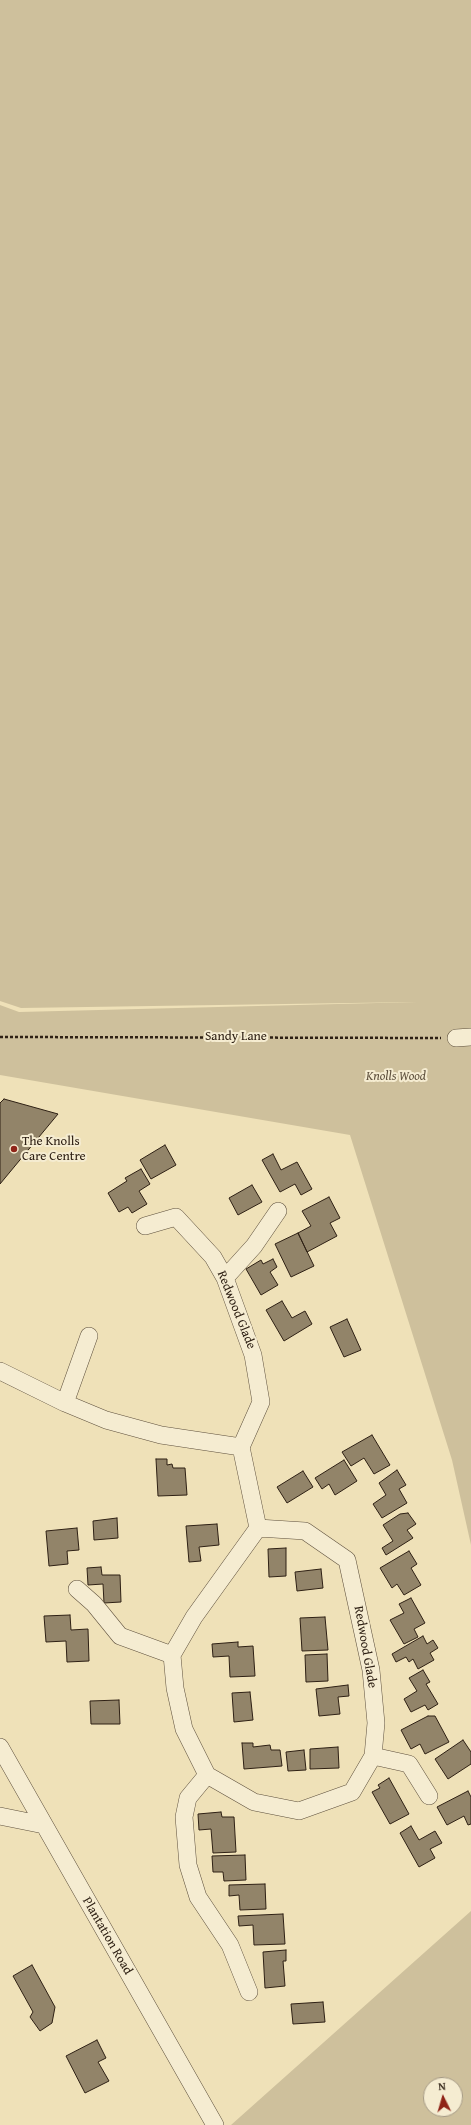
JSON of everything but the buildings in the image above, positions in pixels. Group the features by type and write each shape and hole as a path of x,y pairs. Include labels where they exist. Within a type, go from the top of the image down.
{"street":[{"path":"225,1278 254,1246 278,1212"},
{"name":"Redwood Glade","path":"145,1226 176,1217 213,1257 225,1278 253,1355 261,1402 241,1447"},
{"path":"65,1403 89,1336"},
{"path":"0,1371 65,1403 106,1420 161,1435 241,1447 258,1528 194,1617 172,1655 175,1688 184,1729 207,1776 188,1798 184,1817 188,1865 198,1897 230,1945 249,1992"},
{"name":"Redwood Glade","path":"207,1776 254,1802 300,1811 352,1792 373,1756 376,1723 371,1670 347,1560 305,1531 258,1528"},
{"path":"77,1589 94,1604 120,1636 172,1655"},
{"name":"Plantation Road","path":"0,1747 215,2125"},
{"path":"373,1756 410,1764 429,1796"},
{"path":"0,1816 44,1825"}],"path":[{"name":"Sandy Lane","path":"0,1037 463,1037"}],"green space":[{"name":"Knolls Wood","path":"0,0 471,0 471,1545 452,1460 350,1135 0,1075 0,1005 19,1012 417,1002 21,1008 0,1001"},
{"path":"471,1911 471,2125 231,2125"}],"place":[{"name":"The Knolls Care Centre","path":"14,1149"}]}
